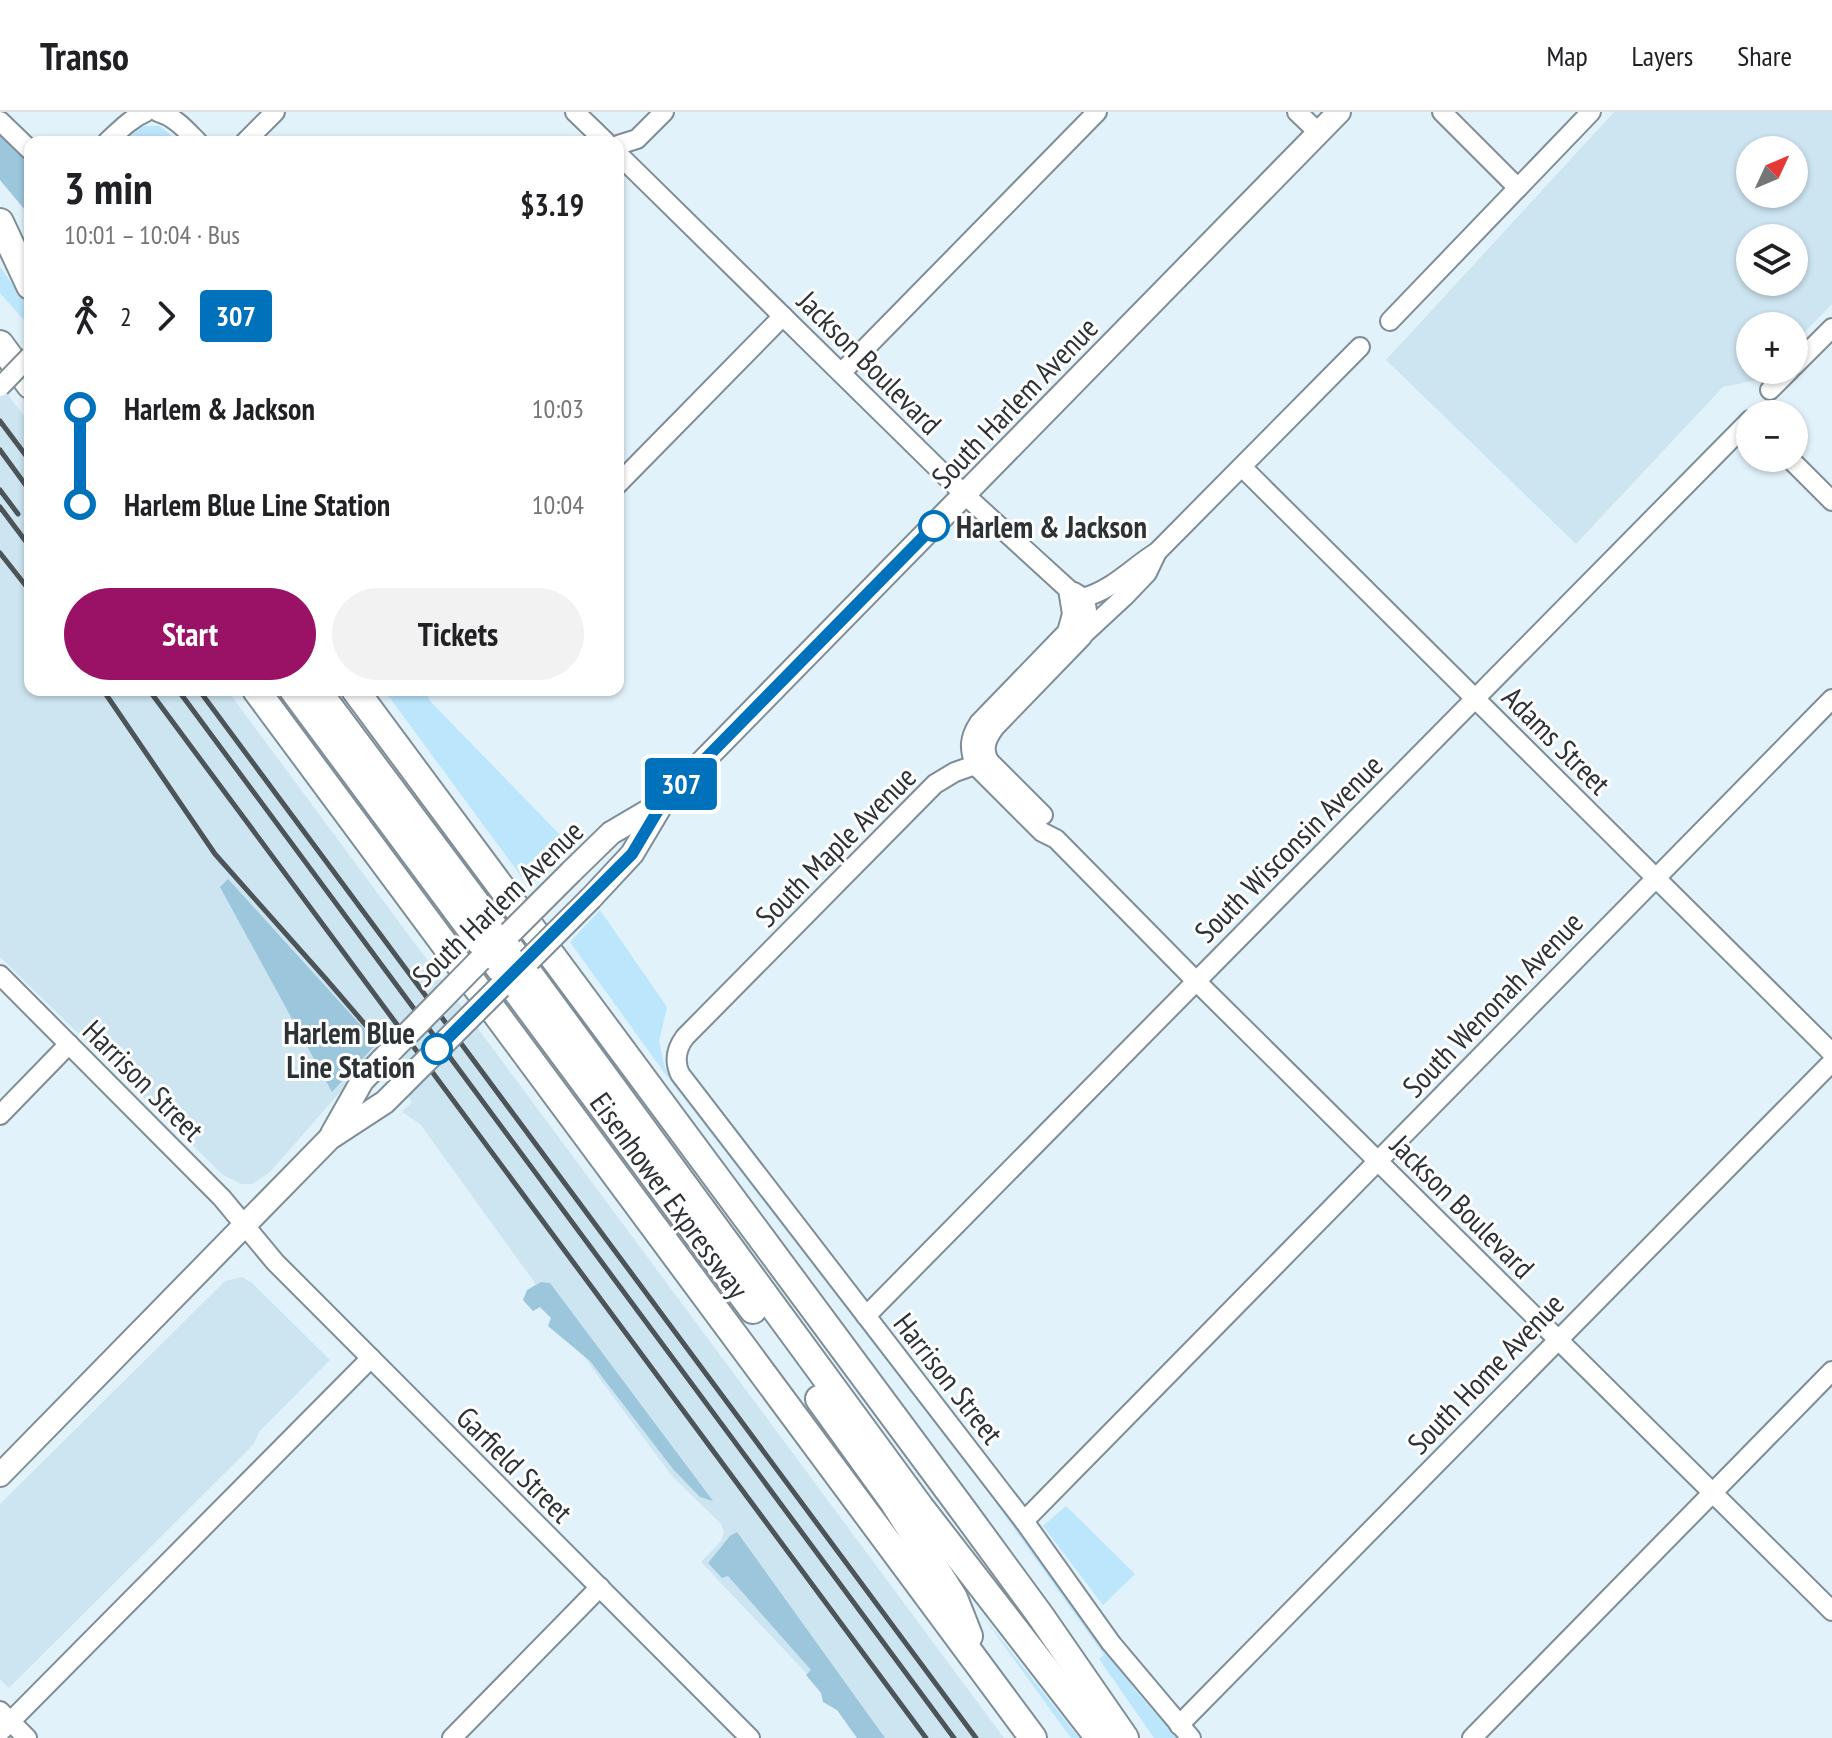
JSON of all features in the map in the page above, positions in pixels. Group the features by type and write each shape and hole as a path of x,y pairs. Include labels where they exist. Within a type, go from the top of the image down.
{"highway":[{"path":"0,220 24,250"},
{"path":"0,220 24,273"},
{"path":"0,331 24,352"},
{"path":"0,344 24,377"},
{"name":"Eisenhower Expressway","path":"260,696 1033,1738"},
{"path":"298,696 495,947"},
{"path":"321,696 495,947 894,1503 954,1598 985,1674"},
{"name":"Eisenhower Expressway","path":"359,696 963,1510 1125,1738"},
{"path":"514,973 1099,1738"}],"main road":[{"name":"South Harlem Avenue","path":"0,1475 330,1138 385,1102 591,898 632,854 663,802 1339,112"},
{"name":"South Harlem Avenue","path":"330,1138 362,1081 382,1060 611,833 663,802"}],"street":[{"path":"113,136 125,124 146,112"},
{"path":"158,112 177,121 192,136"},
{"path":"251,136 275,112"},
{"path":"575,112 600,136"},
{"path":"624,143 637,139 664,112"},
{"path":"841,373 1097,112"},
{"path":"1297,112 1319,133"},
{"path":"1442,112 1518,188"},
{"path":"1390,321 1591,112"},
{"path":"0,121 24,144"},
{"name":"Jackson Boulevard","path":"624,160 1074,600"},
{"path":"624,478 783,316"},
{"path":"1808,352 1832,328"},
{"path":"1074,600 1098,594 1118,582 1137,563 1157,552 1360,347"},
{"path":"0,387 24,363"},
{"path":"1770,390 1776,384"},
{"name":"South Wisconsin Avenue","path":"866,1316 1736,434"},
{"name":"Adams Street","path":"1242,467 1832,1053"},
{"path":"1803,472 1832,501"},
{"path":"1074,600 1067,632 1060,642 973,732 971,753 982,763 988,736 995,727 1147,573 1157,552"},
{"path":"1074,600 1086,604 1086,626 1082,637"},
{"name":"South Wenonah Avenue","path":"1024,1521 1832,699"},
{"name":"Jackson Boulevard","path":"982,763 1042,832 1056,839 1832,1611"},
{"name":"South Maple Avenue","path":"677,1047 935,784 955,772 982,763"},
{"name":"Harrison Street","path":"0,975 222,1198 245,1226"},
{"path":"0,1115 69,1044"},
{"name":"Harrison Street","path":"677,1047 676,1066 680,1074 1024,1521 1111,1643 1185,1732"},
{"name":"South Home Avenue","path":"1185,1732 1557,1340 1832,1062"},
{"name":"Garfield Street","path":"245,1226 275,1262 750,1738"},
{"path":"27,1738 3,1721 371,1358"},
{"path":"1472,1738 1832,1371"},
{"path":"452,1738 600,1587"}],"shaded area":[{"path":"1614,112 1832,112 1832,304 1808,329 1808,312 1736,312 1738,384 1723,387 1576,544 1386,360"},
{"path":"142,126 160,126 172,136 130,136"},
{"path":"0,134 24,157 24,209 0,180"},
{"path":"0,267 24,300 24,320 0,293"},
{"path":"0,384 24,416 24,696 231,696 1004,1738 859,1738 828,1696 701,1562 721,1541 724,1532 721,1524 671,1475 420,1124 402,1112 412,1102 377,1053 270,1172 252,1184 241,1184 223,1175 0,957"},
{"path":"388,696 428,696 570,845 529,887"},
{"path":"228,879 377,1043 332,1092 220,887"},
{"path":"600,910 667,1007 659,1041 665,1068 1044,1562 1104,1650 1178,1738 1154,1738 1099,1659 1104,1655 993,1499 666,1075 570,942"},
{"path":"242,1277 252,1283 330,1360 259,1432 254,1444 9,1688 0,1679 0,1504 225,1281"},
{"path":"541,1282 550,1283 713,1501 700,1497 673,1469 590,1361 548,1326 551,1318 540,1307 533,1311 523,1300 527,1290"},
{"path":"1066,1506 1135,1574 1103,1605 1043,1526"},
{"path":"737,1532 885,1738 857,1738 837,1710 823,1702 821,1693 806,1675 811,1670 728,1576 722,1578 708,1563"},
{"path":"979,1611 1079,1738 1071,1738"}],"railway":[{"path":"0,421 24,453"},
{"path":"0,450 24,483"},
{"path":"0,490 18,514"},
{"path":"0,507 24,539"},
{"path":"0,553 24,583"},
{"path":"107,696 215,854 394,1058"},
{"path":"153,696 926,1738"},
{"path":"182,696 954,1738"},
{"path":"203,696 976,1738"}],"bus line":[{"name":"307","path":"437,1049 591,898 632,854 663,802 934,526"}],"place":[{"name":"Harlem & Jackson","path":"934,526"},
{"name":"Harlem Blue Line Station","path":"437,1049"}]}
